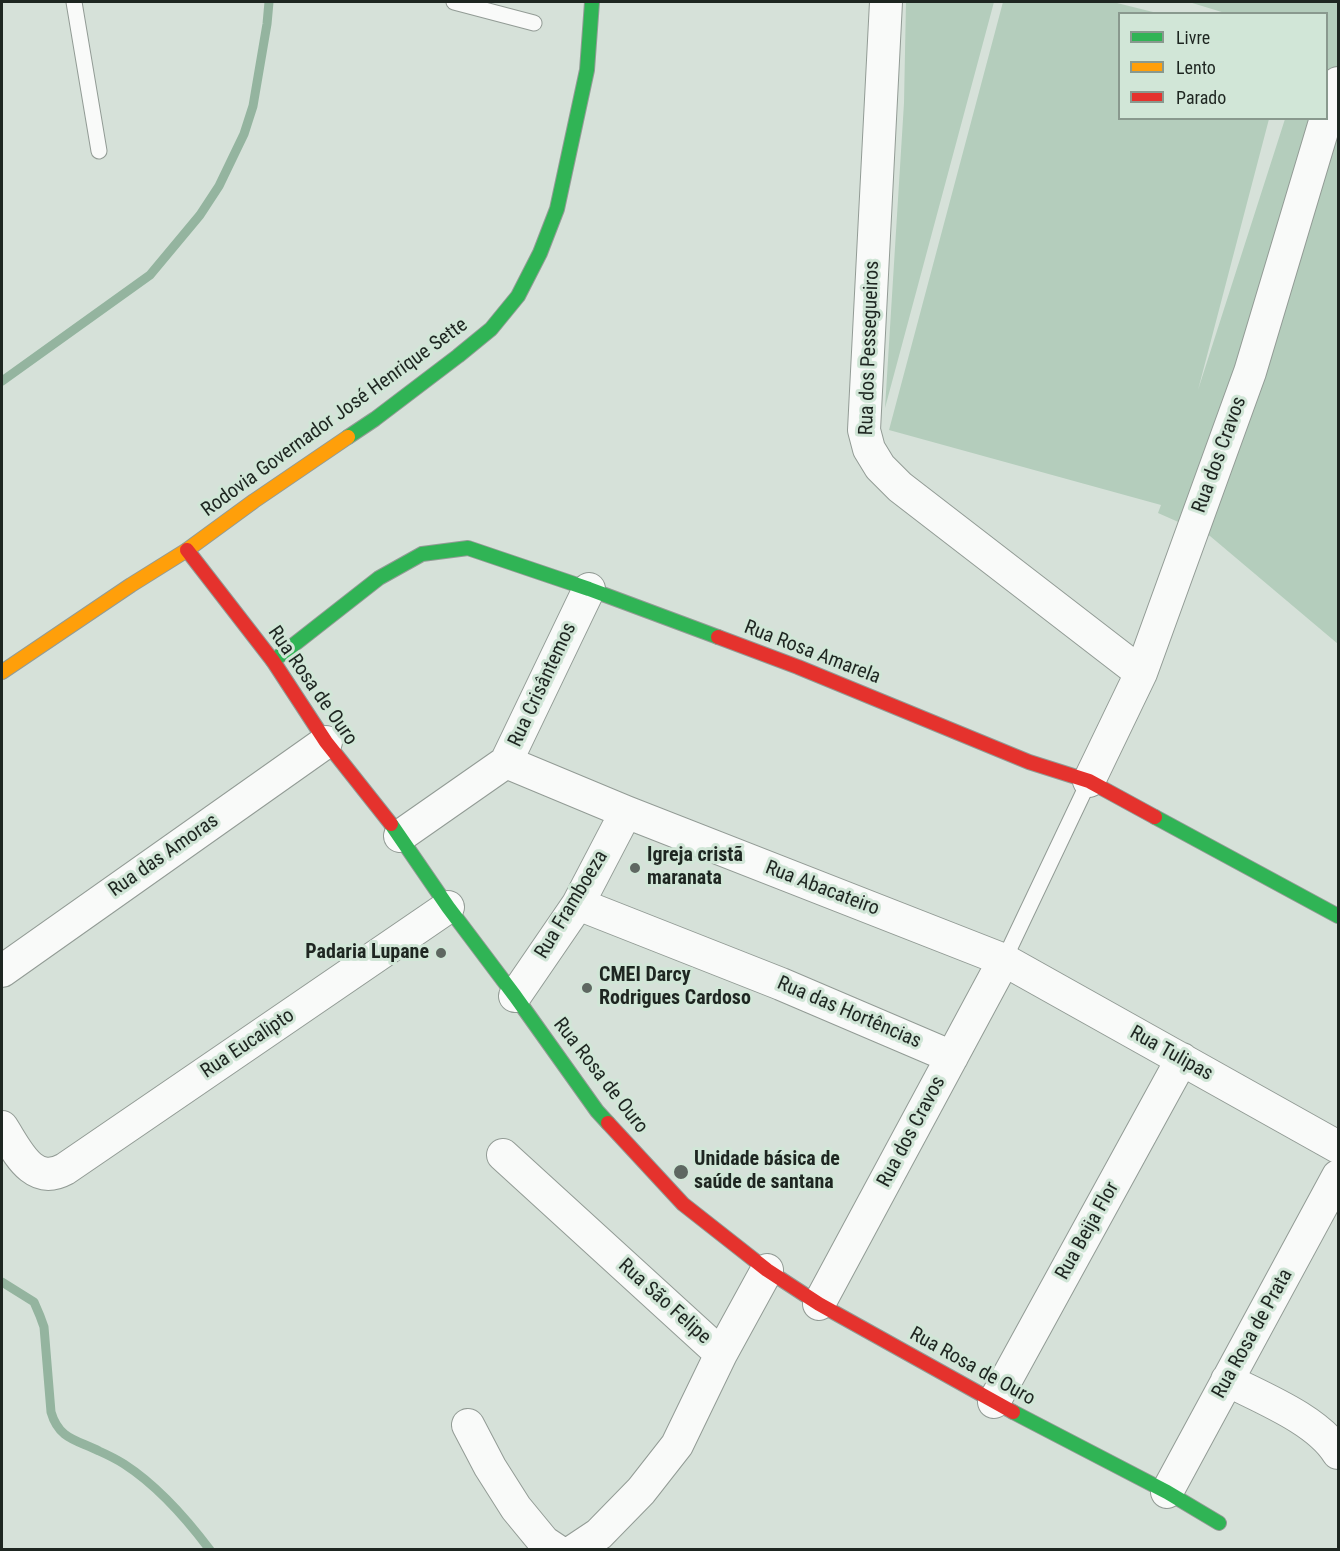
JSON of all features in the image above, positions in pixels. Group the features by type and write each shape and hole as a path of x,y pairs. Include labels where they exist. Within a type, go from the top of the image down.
{"street":[{"name":"Rodovia Governador José Henrique Sette","path":"2,672 187,550 375,418 458,356 491,328 518,296 540,253 557,209 587,70 592,2"},
{"name":"Rua dos Pessegueiros","path":"886,2 864,430 869,449 880,467 900,487 1141,673"},
{"name":"Rua dos Cravos","path":"1328,112 1338,83"},
{"name":"Rua dos Cravos","path":"1089,781 1141,673 1250,372 1325,120"},
{"name":"Rua Rosa Amarela","path":"273,661 379,578 422,554 468,548 589,589 798,667 1029,762 1089,781 1338,916"},
{"name":"Rua Rosa de Ouro","path":"187,550 273,661 326,741 400,836 448,907 597,1111 683,1204 767,1270 819,1304 994,1402 1167,1492 1219,1523"},
{"name":"Rua Crisântemos","path":"400,836 506,762 589,589"},
{"name":"Rua das Amoras","path":"2,971 326,741"},
{"name":"Rua Abacateiro","path":"506,762 626,812 1004,960"},
{"name":"Rua Framboeza","path":"515,996 578,904 626,812"},
{"name":"Rua das Hortências","path":"578,904 781,984 952,1057"},
{"name":"Rua Eucalipto","path":"2,1127 26,1163 35,1171 45,1175 65,1170 448,907"},
{"name":"Rua dos Cravos","path":"819,1304 1004,960"},
{"name":"Rua Tulipas","path":"1004,960 1338,1147"},
{"name":"Rua Beija Flor","path":"994,1402 1182,1059"},
{"name":"Rua São Felipe","path":"503,1155 721,1354 678,1445 641,1491 599,1534 575,1550"},
{"name":"Rua Rosa de Prata","path":"1167,1492 1227,1380 1326,1228 1338,1176"},
{"path":"721,1354 767,1270"},
{"path":"1227,1380 1323,1433 1338,1453"},
{"path":"468,1425 490,1467 516,1508 544,1542 556,1550"}],"lane":[{"path":"74,2 99,150"},
{"path":"454,2 534,22"},
{"path":"1004,960 1089,781"}],"green space":[{"path":"906,2 994,2 885,408 904,103"},
{"path":"1003,2 1113,2 1153,12 1118,12 1118,120 1269,120 1198,390 1285,120 1328,120 1328,12 1222,12 1189,2 1338,2 1338,644 1210,536 1158,513 1161,505 889,430"}],"waterway":[{"path":"2,381 150,275 200,215 219,186 244,134 253,106 269,2"},
{"path":"2,1282 34,1302 40,1316 44,1327 51,1412 59,1428 70,1438 121,1462 148,1482 181,1515 210,1550"}],"traffic: fast":[{"path":"348,437 375,419 491,329 518,296 540,253 557,209 587,70 592,2"},
{"path":"273,661 379,578 422,554 468,548 589,589 718,637"},
{"path":"1155,817 1338,916"},
{"path":"391,824 448,907 608,1123"},
{"path":"1013,1412 1167,1492 1219,1523"}],"traffic: slow":[{"path":"2,672 187,550 348,437"}],"traffic: jam":[{"path":"187,550 273,661 326,742 391,824"},
{"path":"718,637 798,667 1029,762 1089,781 1155,817"},
{"path":"608,1123 683,1204 767,1270 819,1304 1013,1412"}],"place":[{"name":"Igreja cristã maranata","path":"635,868"},
{"name":"Padaria Lupane","path":"441,953"},
{"name":"CMEI Darcy Rodrigues Cardoso","path":"587,988"},
{"name":"Unidade básica de saúde de santana","path":"681,1172"}]}
